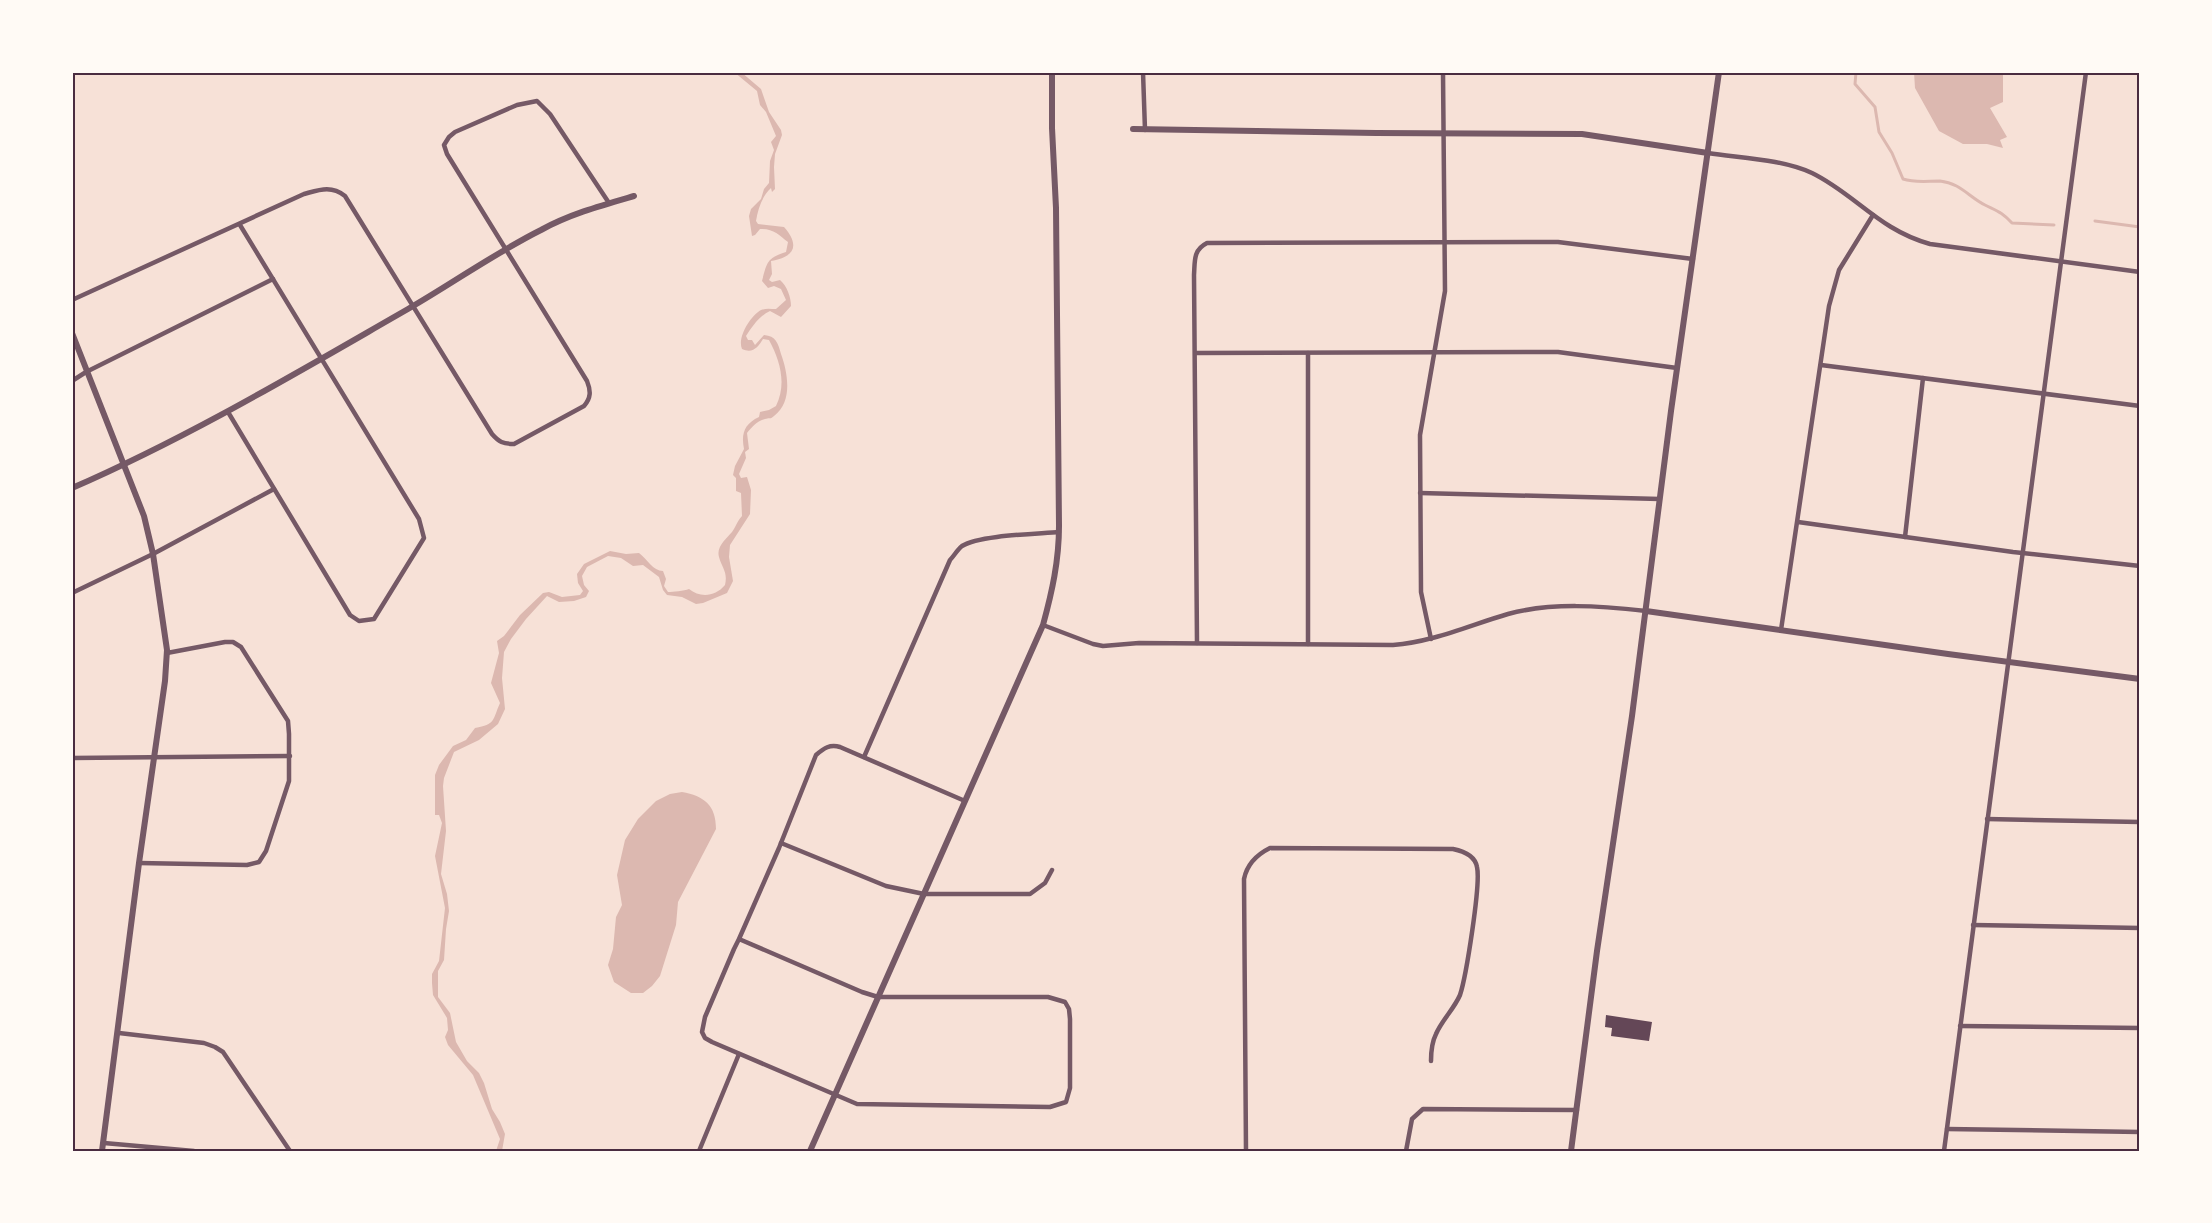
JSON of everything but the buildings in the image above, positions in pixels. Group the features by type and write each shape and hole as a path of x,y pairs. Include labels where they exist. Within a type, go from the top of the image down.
{"street":[{"path":"810,1151 1043,625 1057,569 1059,532 1056,208 1052,72"},
{"path":"1143,72 1145,129"},
{"path":"1431,639 1421,592 1421,429 1445,291 1443,72"},
{"path":"1570,1151 1719,72"},
{"path":"1944,1151 2086,72"},
{"path":"72,300 304,195 324,189 341,193 498,442 514,444 584,406 589,400 590,388 504,249 447,154 444,145 455,132 517,105 537,101 543,106 609,203"},
{"path":"1133,129 1582,134 1801,168 1826,181 1898,233 1930,244 2140,272"},
{"path":"72,488 125,465 228,412 412,307 504,249 585,211 634,196"},
{"path":"1781,630 1829,306 1839,270 1873,215"},
{"path":"228,412 350,615 359,621 374,619 424,538 419,519 320,360 240,225"},
{"path":"1197,643 1196,254 1199,247 1207,243 1558,242 1693,259"},
{"path":"72,381 273,279"},
{"path":"72,333 144,516 153,554 167,653 102,1151"},
{"path":"1196,353 1558,352 1677,368"},
{"path":"1308,353 1308,644"},
{"path":"1821,365 2140,406"},
{"path":"1905,537 1923,378"},
{"path":"72,593 153,554 274,489"},
{"path":"1420,493 1660,499"},
{"path":"1798,522 2024,553 2140,566"},
{"path":"864,757 950,560 956,552 963,545 985,539 1059,532"},
{"path":"1043,625 1083,641 1103,646 1139,643 1393,645 1431,639 1532,609 1581,606 1646,611 2140,679"},
{"path":"139,863 247,865 259,861 266,851 289,781 288,721 241,647 233,642 225,642 167,653"},
{"path":"739,939 878,997 1048,997 1065,1002 1070,1009 1069,1095 1066,1102 1050,1107 866,1106 848,1102 705,1038 702,1028 705,1017 739,939 781,843 816,755 834,745 965,801"},
{"path":"72,758 290,756"},
{"path":"1987,819 2140,822"},
{"path":"781,843 886,886 924,894 1030,894 1045,883 1052,870"},
{"path":"1246,1151 1244,879 1246,869 1259,854 1270,848 1453,849 1464,850 1474,860 1478,868 1463,984 1459,998 1435,1035 1431,1061"},
{"path":"1973,926 2140,928"},
{"path":"1960,1026 2140,1028"},
{"path":"119,1033 204,1043 223,1052 290,1151"},
{"path":"699,1151 739,1054"},
{"path":"1406,1151 1412,1119 1421,1110 1430,1108 1577,1110"},
{"path":"1947,1130 2140,1132"},
{"path":"104,1143 194,1151"}],"shaded area":[{"path":"734,72 741,72 761,89 769,112 782,135 775,154 775,189 772,192 771,188 765,195 756,221 758,224 784,227 793,245 790,253 785,257 771,261 772,274 769,280 782,282 788,292 791,306 781,317 770,311 766,313 746,336 755,345 764,335 776,341 786,370 787,387 780,410 771,418 757,423 747,433 749,449 745,452 746,458 739,474 741,478 747,477 751,490 750,514 730,545 729,557 733,581 727,593 696,604 682,597 667,595 659,577 643,565 633,566 621,558 608,556 587,567 582,576 584,585 589,591 586,597 559,602 547,596 511,639 504,652 502,678 505,709 498,724 479,740 454,752 444,778 446,831 441,874 449,911 444,960 438,971 438,997 450,1013 456,1042 467,1061 479,1073 492,1109 505,1134 502,1151 496,1151 500,1139 473,1075 448,1045 445,1037 448,1030 447,1018 433,995 432,974 439,961 445,908 435,856 442,823 439,815 435,815 435,775 439,765 453,746 466,740 475,728 487,725 494,718 500,703 491,683 499,653 497,641 543,593 549,592 562,597 580,595 583,591 578,583 577,574 584,564 610,551 626,554 639,553 653,567 663,571 666,579 664,586 668,592 689,589 698,594 707,595 717,592 725,585 725,573 718,553 722,543 742,516 741,493 736,491 736,478 733,475 744,449 743,434 747,426 759,417 760,412 776,406 782,381 779,364 769,340 763,339 757,347 749,351 742,349 741,339 757,313 763,309 776,309 786,300 781,289 774,286 768,288 762,281 771,259 786,252 788,242 769,230 760,229 752,236 749,216 751,209 761,199 769,183 770,161 774,150 771,142 776,136 766,112 760,105 757,91"},
{"path":"1914,72 2003,72 2003,102 1990,108 2007,137 2000,140 2003,148 1987,144 1963,144 1939,131 1915,88"},
{"path":"682,792 697,796 707,803 714,814 716,829 678,902 676,925 660,976 643,993 631,993 614,982 608,965 613,949 616,917 622,905 617,875 625,840 638,819 656,801 670,794"}],"waterway":[{"path":"1856,72 1855,84 1875,107 1879,132 1892,153 1903,179 1953,184 2002,214 2012,223 2054,225"},
{"path":"2095,221 2140,227"}]}
